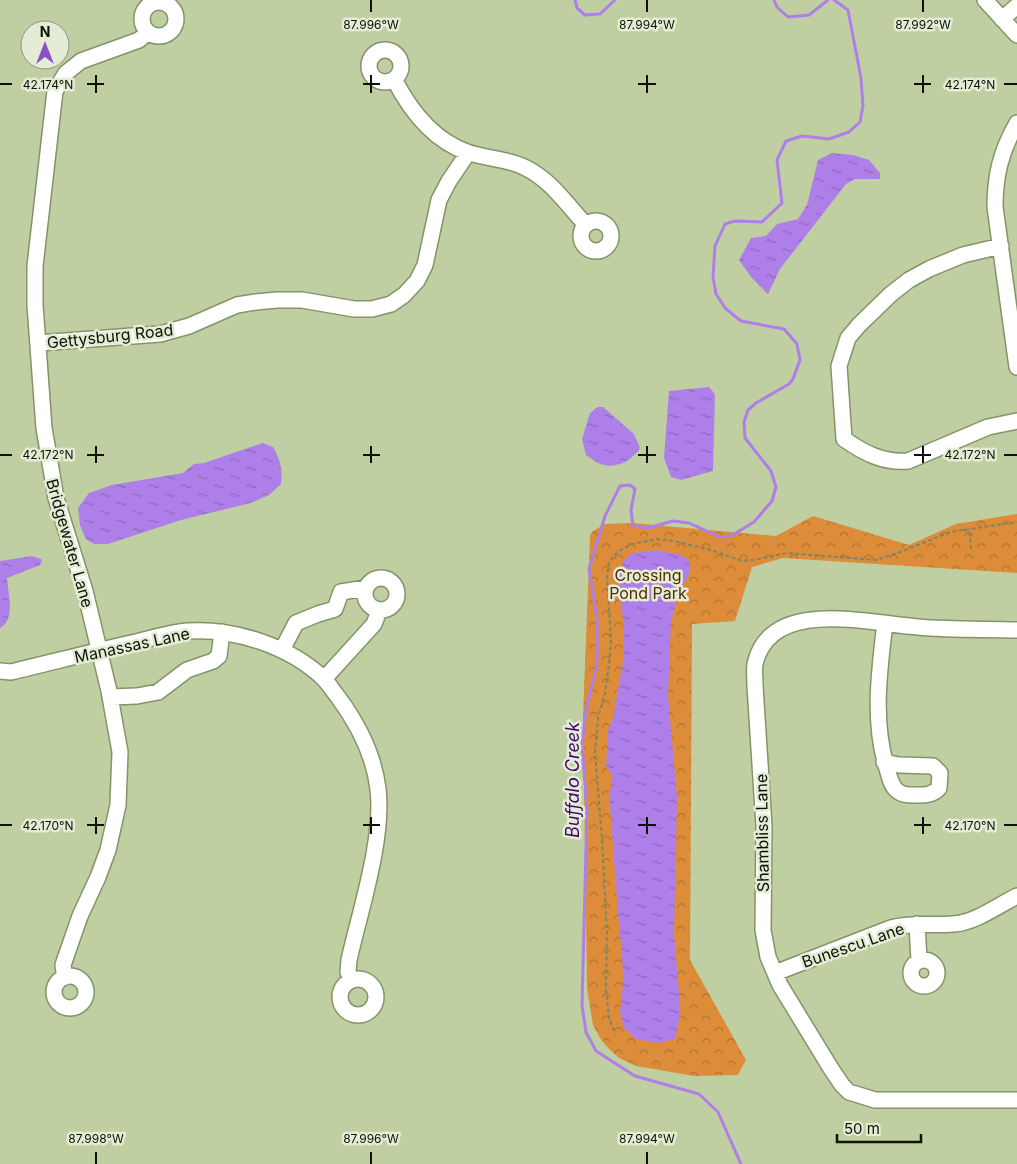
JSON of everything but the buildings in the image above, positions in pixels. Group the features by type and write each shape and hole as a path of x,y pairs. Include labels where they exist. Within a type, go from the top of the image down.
{"street":[{"path":"985,0 1017,35"},
{"path":"1002,19 1014,6"},
{"name":"Bridgewater Lane","path":"66,977 63,965 80,916 108,850 118,805 120,752 111,697 85,591 56,498 49,467 44,428 38,343 35,266 55,90 66,73 81,60 139,40 148,32"},
{"path":"394,79 404,98 432,131 454,147 468,153 504,160 525,167 544,179 556,190 586,225"},
{"path":"1017,123 1008,137 999,160 995,191 1001,246 1014,326 1017,367"},
{"name":"Gettysburg Road","path":"38,343 160,334 189,326 237,305 256,302 302,300 354,310 372,309 391,304 404,295 417,281 424,265 439,200 468,153"},
{"path":"1001,246 963,255 909,280 891,294 848,338 839,366 844,439 861,451 879,459 895,462 908,461 988,427 1017,421"},
{"path":"282,650 296,623 335,609 341,592 366,588 377,578 388,579 397,591 396,601 389,608 373,609 366,601 366,588"},
{"path":"324,679 374,624 379,610"},
{"name":"Shambliss Lane","path":"1017,630 917,627 885,623 813,619 792,623 775,631 763,646 755,664 764,826 763,930 768,957 780,985 830,1067 849,1092 875,1100 1017,1100"},
{"path":"884,762 878,711 879,669 885,623"},
{"name":"Manassas Lane","path":"4,674 187,630 222,632 249,637 282,650 311,668 324,679 349,712 362,736 372,758 378,790 378,820 373,856 349,960 348,972 352,980"},
{"path":"111,697 137,696 158,692 187,670 213,661 219,656 222,632"},
{"name":"Bunescu Lane","path":"774,973 905,924 954,924 968,921 1017,896"},
{"path":"918,924 919,960"}],"path":[{"path":"614,1031 609,1018 606,989 607,932 595,752 598,718 605,694 610,664 611,641 607,577 609,563 617,552 632,544 658,539 698,547 742,561 787,553 876,560 950,532 1017,522"},
{"path":"963,529 970,535 971,549"}],"green space":[{"name":"Crossing Pond Park","path":"1017,514 1017,573 783,558 752,567 735,621 692,624 690,960 746,1060 738,1075 694,1076 636,1066 619,1058 600,1038 593,1025 587,988 583,716 590,536 593,531 605,524 632,523 776,536 813,516 909,545 956,524"}],"water":[{"path":"832,153 853,155 869,160 880,173 880,179 855,179 846,184 780,269 768,294 752,278 739,260 751,238 766,236 777,224 798,219 807,205 818,160"},
{"path":"709,387 715,394 713,471 681,480 671,477 664,458 669,391"},
{"path":"598,407 603,407 634,434 640,448 625,462 610,466 604,465 586,455 582,439 590,413"},
{"path":"263,443 273,447 281,469 281,484 269,495 251,503 181,520 108,544 94,544 86,539 80,525 78,508 89,493 112,485 183,473 194,464 204,463"},
{"path":"656,550 682,555 689,561 689,573 677,599 671,622 668,696 677,797 674,934 679,993 679,1019 675,1039 658,1043 636,1039 624,1028 620,1013 623,982 622,952 609,791 611,789 611,773 606,767 608,730 613,718 624,656 620,570 624,560 632,553"},
{"path":"32,556 41,559 40,565 7,578 10,612 5,624 0,628 0,561"}],"waterway":[{"name":"Buffalo Creek","path":"575,0 577,8 585,15 600,14 615,0"},
{"name":"Buffalo Creek","path":"774,0 777,7 788,17 809,15 828,0"},
{"name":"Buffalo Creek","path":"741,1164 718,1112 699,1094 635,1076 596,1051 586,1032 582,1005 587,809 582,745 586,710 597,664 597,618 589,569 605,516 620,486 630,485 635,489 631,510 633,526 648,528 673,521 689,523 720,537 731,536 754,522 772,501 776,487 771,471 745,438 744,422 748,410 756,403 789,384 793,379 800,360 797,344 784,329 741,321 725,308 716,294 713,277 715,246 725,224 735,221 762,222 782,203 777,160 786,141 802,136 829,139 849,132 860,122 863,106 861,78 848,10 834,0"}]}
